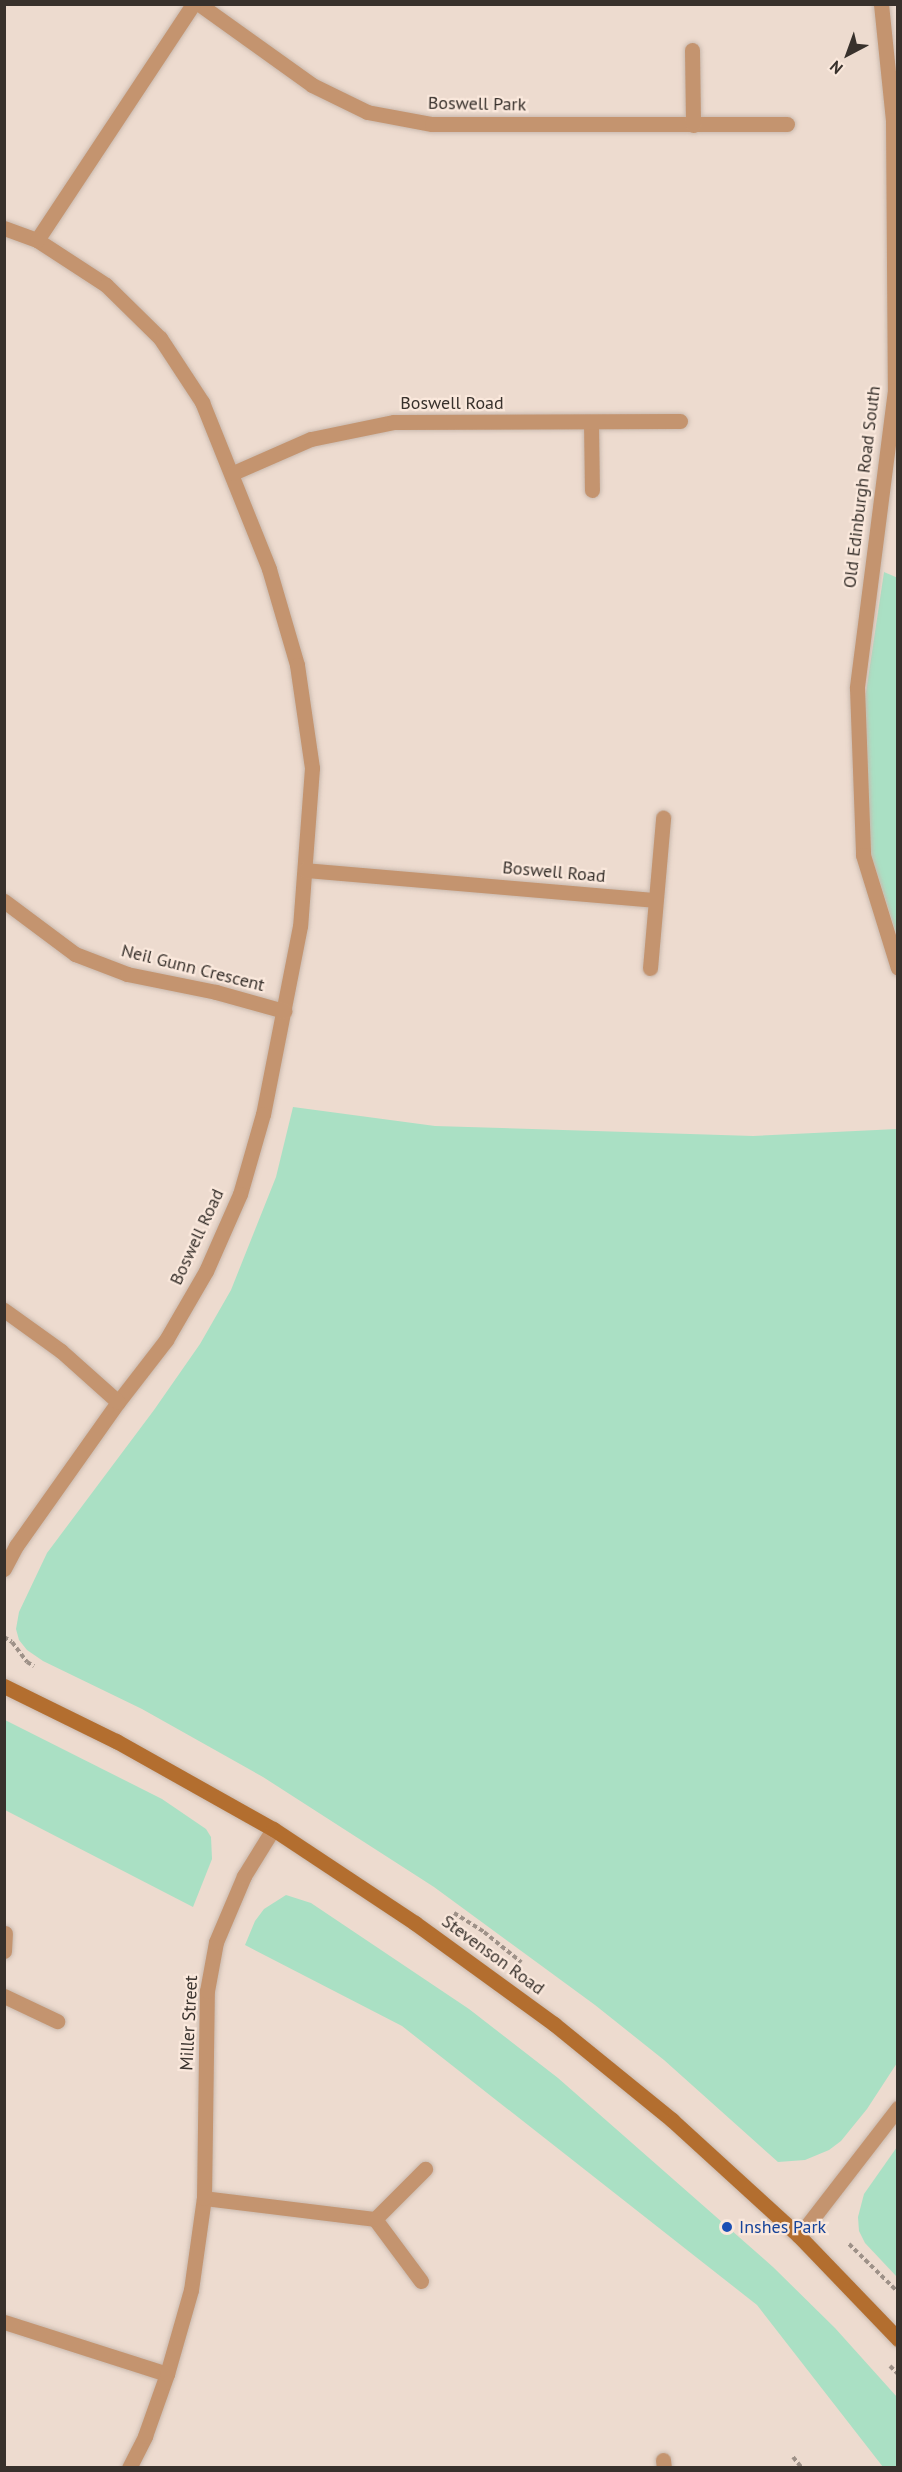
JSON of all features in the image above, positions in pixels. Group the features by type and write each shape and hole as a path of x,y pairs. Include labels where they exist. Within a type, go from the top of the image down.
{"street":[{"path":"37,240 194,4"},
{"name":"Boswell Park","path":"199,4 312,85 367,112 432,124 787,124"},
{"name":"Old Edinburgh Road South","path":"882,4 893,120 895,390 857,688 862,855 897,968"},
{"path":"692,50 693,124"},
{"name":"Boswell Road","path":"4,228 37,240 106,285 160,338 202,402 233,473 269,569 297,665 312,768 300,926 263,1114 240,1194 206,1271 166,1340 118,1402 16,1546 4,1569"},
{"name":"Boswell Road","path":"233,473 311,439 394,422 680,421"},
{"path":"591,422 592,490"},
{"path":"650,968 663,818"},
{"name":"Boswell Road","path":"306,870 655,900"},
{"name":"Neil Gunn Crescent","path":"4,901 75,954 127,974 216,992 284,1011"},
{"path":"4,1310 61,1351 118,1402"},
{"name":"Stevenson Road","path":"4,1686 116,1741 273,1829 415,1923 554,2024 672,2120 799,2236 897,2338"},
{"name":"Miller Street","path":"129,2468 145,2436 167,2374 191,2290 204,2198 207,1991 216,1942 244,1876 273,1829"},
{"path":"4,1951 5,1933"},
{"path":"4,1996 57,2021"},
{"path":"799,2236 886,2127 897,2108"},
{"path":"375,2219 425,2169"},
{"path":"204,2198 375,2219 421,2281"},
{"path":"4,2322 167,2374"}],"path":[{"path":"885,2360 897,2374"},
{"path":"793,2457 802,2468"}],"green space":[{"path":"884,572 898,578 897,936 870,851 863,712"},
{"path":"293,1107 435,1126 753,1136 897,1129 897,2063 867,2109 841,2141 829,2150 805,2160 778,2162 664,2060 595,2005 434,1887 263,1777 142,1709 43,1661 27,1650 19,1640 16,1629 19,1612 47,1553 154,1410 200,1344 231,1290 276,1177"},
{"path":"5,1720 162,1799 206,1829 211,1837 212,1859 193,1907 5,1810"},
{"path":"286,1895 311,1903 469,2009 558,2078 773,2267 835,2328 897,2397 897,2467 883,2467 757,2305 402,2026 245,1945 255,1921 264,1909"},
{"path":"897,2147 897,2277 865,2243 859,2231 858,2217 864,2194"}],"place":[{"name":"Inshes Park","path":"727,2227"}]}
